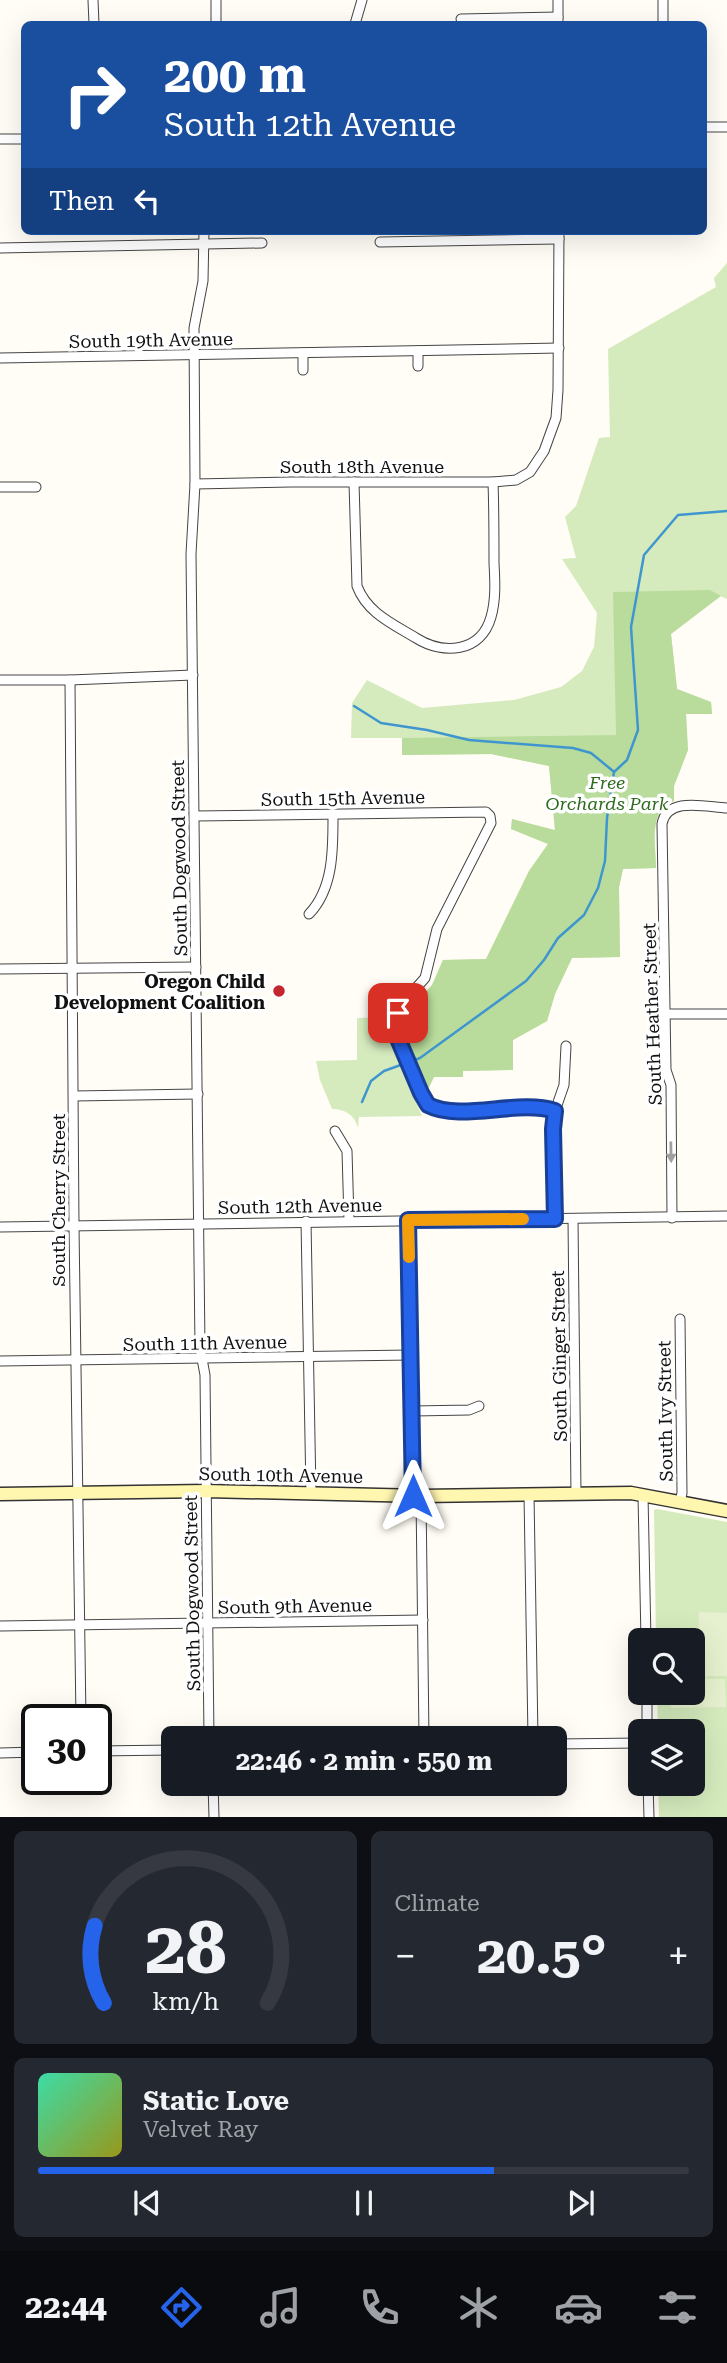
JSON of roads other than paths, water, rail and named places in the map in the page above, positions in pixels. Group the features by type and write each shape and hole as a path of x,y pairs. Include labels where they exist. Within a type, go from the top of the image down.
{"main road":[{"name":"South 10th Avenue","path":"0,1493 206,1491 417,1496 576,1493 643,1495 727,1511"}],"street":[{"path":"93,0 94,21"},
{"path":"215,0 216,21"},
{"path":"356,21 362,0"},
{"path":"461,19 558,21 558,0"},
{"path":"663,0 663,21"},
{"path":"707,127 727,127"},
{"path":"0,139 21,139"},
{"name":"South Dogwood Street","path":"204,235 203,281 195,315 195,484 191,554 199,1223 202,1358 205,1375 209,1726"},
{"path":"380,242 559,235 559,348"},
{"path":"0,248 262,243"},
{"name":"South 19th Avenue","path":"0,358 559,348"},
{"name":"South 18th Avenue","path":"195,484 516,480 526,474 544,451 556,418 559,348"},
{"path":"418,351 418,366"},
{"path":"303,353 303,370"},
{"path":"355,482 357,586 362,600 374,612 429,646 449,650 464,648 478,638 491,620 495,597 493,482"},
{"path":"0,487 36,487"},
{"path":"0,680 193,675"},
{"name":"South Cherry Street","path":"70,680 81,1704"},
{"name":"South Heather Street","path":"672,1218 671,1086 666,1070 662,824 668,811 684,805 727,808"},
{"name":"South 15th Avenue","path":"195,816 486,812 491,823 437,929 425,978 400,1006 395,1027 404,1055 424,1099 434,1108 450,1111 540,1107 555,1111"},
{"path":"309,914 317,906 328,880 333,850 333,814"},
{"path":"0,970 197,967"},
{"path":"666,1014 727,1014"},
{"path":"555,1219 553,1129 555,1111 564,1085 566,1045"},
{"path":"74,1096 198,1094"},
{"path":"335,1131 347,1151 349,1220"},
{"name":"South 12th Avenue","path":"0,1227 727,1216"},
{"name":"South Ginger Street","path":"573,1219 576,1493"},
{"path":"408,1220 425,1726"},
{"path":"306,1221 311,1493"},
{"name":"South Ivy Street","path":"680,1319 680,1502"},
{"name":"South 11th Avenue","path":"0,1361 411,1355"},
{"path":"413,1412 469,1410 479,1406"},
{"path":"529,1494 533,1726"},
{"path":"643,1495 646,1628"},
{"name":"South 9th Avenue","path":"0,1626 423,1620"},
{"path":"567,1744 628,1743"},
{"path":"112,1751 161,1750"},
{"path":"0,1753 21,1752"},
{"path":"213,1796 214,1817"},
{"path":"648,1796 649,1817"}],"waterway":[{"path":"362,1102 371,1081 384,1071 420,1058 526,981 558,938 584,915 598,888 605,861 607,818 614,772 627,760 638,730 631,627 644,555 678,515 727,511"},
{"path":"354,706 381,723 469,740 573,748 591,753 613,771"}],"place":[{"name":"Oregon Child Development Coalition","path":"279,991"}],"park label":[{"name":"Free Orchards Park","path":"607,792"}]}
